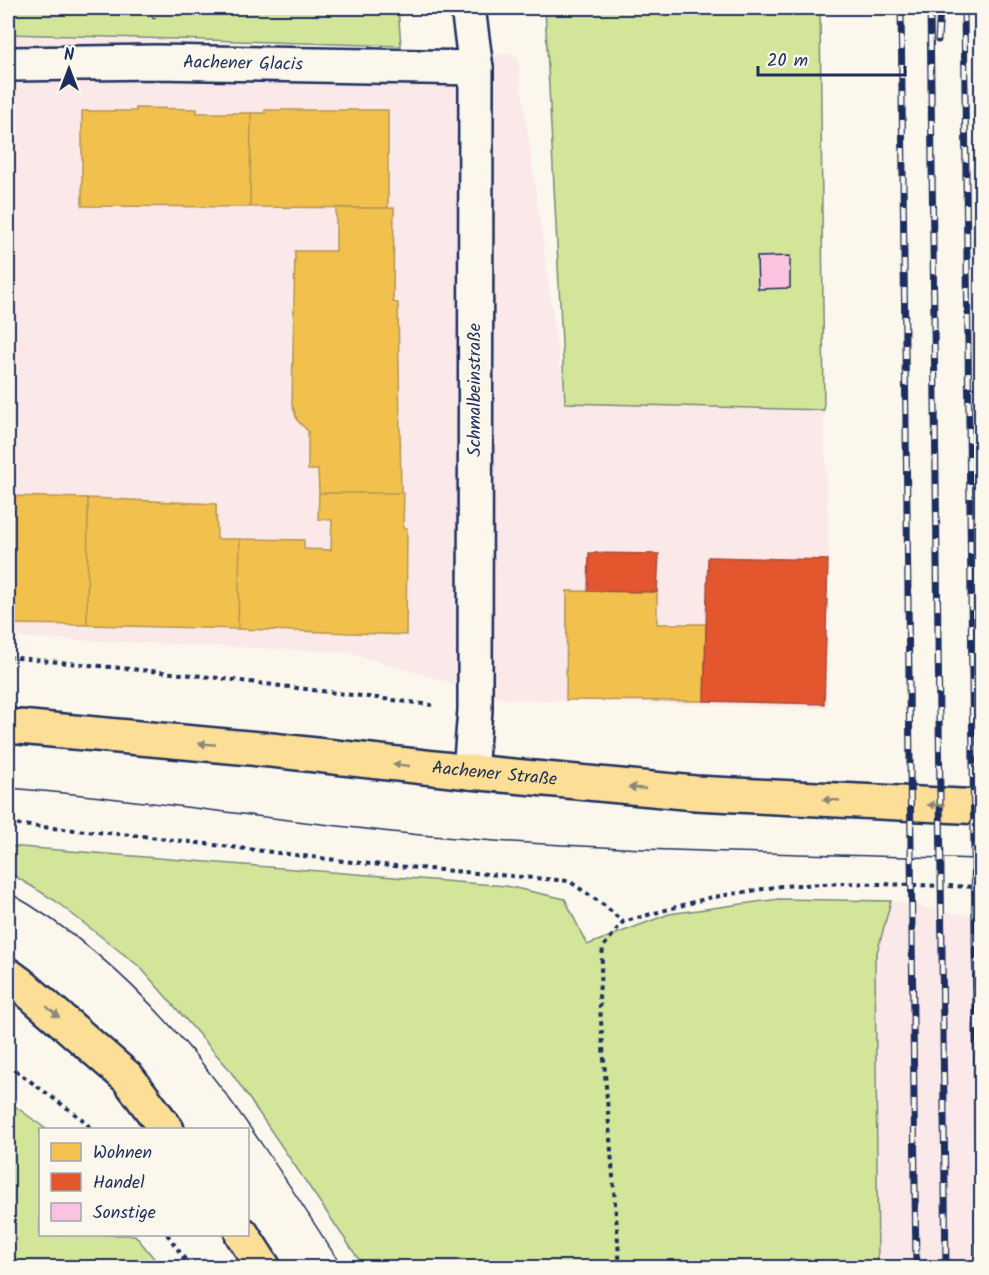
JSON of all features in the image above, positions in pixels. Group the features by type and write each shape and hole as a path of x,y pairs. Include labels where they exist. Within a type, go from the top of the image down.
{"main road":[{"name":"Aachener Straße","path":"8,726 695,793 981,807"},
{"path":"8,975 128,1078 166,1128"},
{"path":"243,1236 264,1268"}],"street":[{"name":"Schmalbeinstraße","path":"468,8 476,68 474,710 470,772"},
{"name":"Aachener Glacis","path":"10,64 156,62 476,68"}],"path":[{"path":"8,657 202,676 474,710"},
{"path":"8,824 142,836 360,863 569,882 605,906 623,922"},
{"path":"620,1268 599,995 603,947 623,922 708,898 781,886 845,883 981,887"},
{"path":"8,1065 86,1122 90,1128"},
{"path":"168,1236 191,1268"}],"shaded area":[{"path":"8,35 517,55 565,403 824,410 829,559 827,708 505,699 347,652 8,637"},
{"path":"891,901 981,918 982,1267 878,1268 875,960"}],"green space":[{"path":"8,8 398,8 401,46 8,34"},
{"path":"545,8 820,8 824,410 565,403"},
{"path":"8,846 506,886 565,899 587,945 669,914 779,899 891,901 875,960 878,1267 364,1267 229,1069 140,967 54,900 8,872"},
{"path":"8,1101 45,1128 39,1128 39,1236 136,1236 161,1267 8,1267"}],"building: Wohnen":[{"path":"136,108 197,109 197,113 251,113 250,207 82,206 82,111 136,111"},
{"path":"265,110 388,110 388,208 250,207 251,113 265,113"},
{"path":"336,208 394,208 393,302 398,303 401,493 319,493 318,470 308,470 308,431 297,420 292,404 295,251 336,251"},
{"path":"319,493 404,493 403,528 407,528 406,635 238,629 240,539 304,540 304,549 331,550 332,520 318,519"},
{"path":"8,496 88,498 87,625 8,624"},
{"path":"88,498 216,504 217,539 240,539 238,629 87,625"},
{"path":"567,591 657,592 657,624 706,624 704,701 566,700"}],"building: Handel":[{"path":"589,553 659,554 657,592 588,591"},
{"path":"708,557 828,560 824,704 704,701"}],"building: Sonstige":[{"path":"790,256 790,288 758,289 757,257"}],"tram line":[{"path":"8,788 114,798 379,831 569,846 982,859"},
{"path":"8,892 63,927 112,967 157,1011 198,1058 236,1108 343,1268"}],"railway":[{"path":"901,8 916,1268"},
{"path":"930,8 946,1268"},
{"path":"938,40 940,8"},
{"path":"964,8 979,1268"}]}
